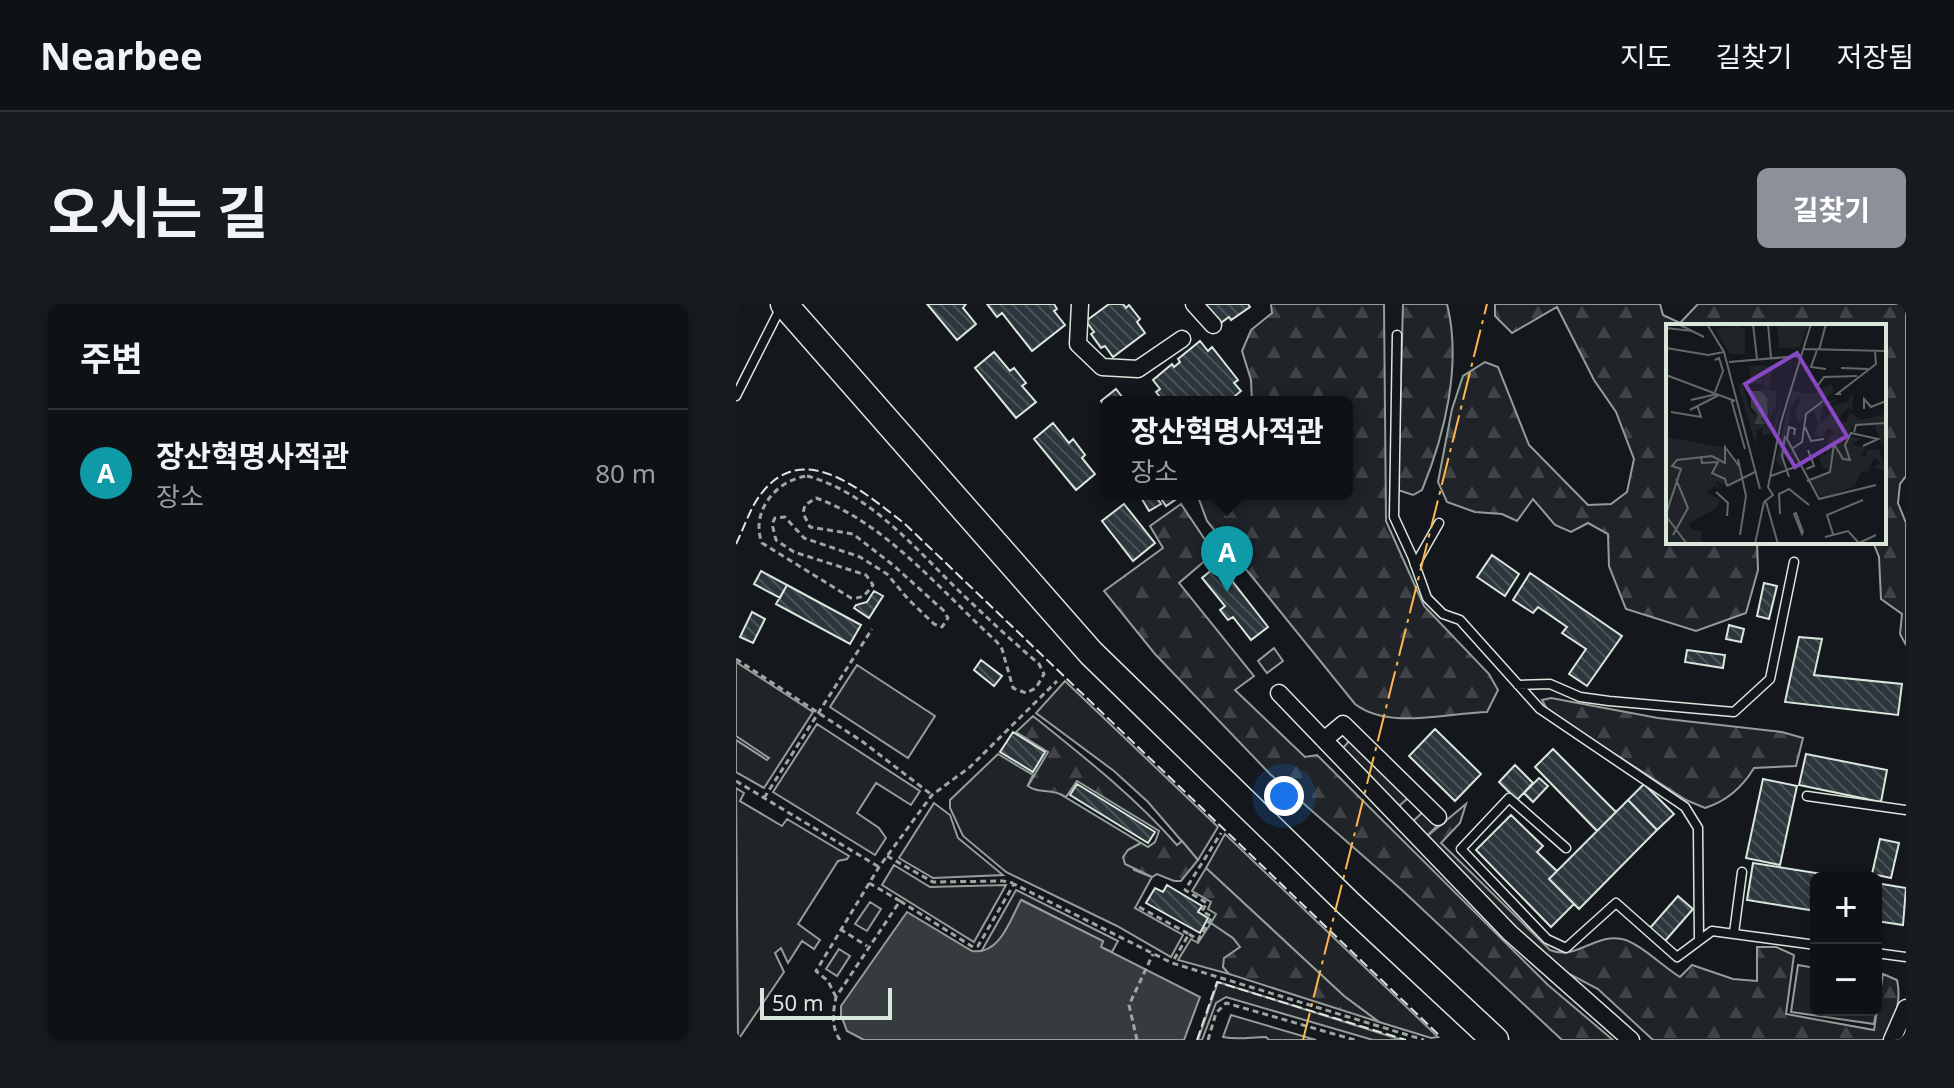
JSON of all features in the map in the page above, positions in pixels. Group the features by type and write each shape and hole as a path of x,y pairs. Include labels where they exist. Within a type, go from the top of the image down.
{"main road":[{"path":"783,304 1091,653 1326,882 1495,1040"}],"street":[{"path":"1080,304 1078,344 1102,367 1138,369 1182,339"},
{"path":"1194,304 1213,325"},
{"path":"1279,693 1510,933 1631,1040"},
{"path":"1324,740 1343,724 1438,817"},
{"path":"1892,1040 1906,1008"}],"lane":[{"path":"736,396 783,304"},
{"path":"1397,335 1394,517 1427,598 1443,614 1460,620 1540,709 1685,807 1698,828 1699,940"},
{"path":"1415,565 1439,523"},
{"path":"1518,685 1550,684 1580,697 1734,712 1770,679 1794,562"},
{"path":"1807,796 1906,810"},
{"path":"1566,848 1509,798 1461,849 1547,939 1566,948 1616,903 1677,957 1712,931 1810,944"},
{"path":"1734,933 1742,872"},
{"path":"1882,954 1906,957"}],"path":[{"path":"798,477 820,479 888,522 979,611 1039,664 1044,674 1042,681 1026,693 1013,688 1002,649 997,642 864,522 816,498 805,505 803,513 810,527 846,531 873,550 943,610 948,618 946,624 942,627 934,624 881,569 860,557 804,538 785,517 775,518 773,530 776,540 783,545 794,552 858,572 870,579 873,585 865,595 851,598 762,543 759,521 764,506 783,485 798,477"},
{"path":"764,798 872,629"},
{"path":"736,659 863,742 932,795"},
{"path":"836,997 828,981 816,971 879,867 932,795 970,767 1057,681"},
{"path":"736,781 879,867"},
{"path":"1139,907 1198,940 1212,917 1202,911 1207,903 1185,890 1221,833"},
{"path":"887,856 933,882 1003,881 1014,884 1172,963 1424,1040"},
{"path":"869,883 973,947 978,946 1014,884"},
{"path":"833,1040 836,997 900,901"},
{"path":"840,929 869,947"},
{"path":"1172,963 1189,934"},
{"path":"1137,1040 1129,1005 1153,954"},
{"path":"1208,1040 1216,1013 1226,1003 1355,1040"},
{"path":"835,1033 840,1040"},
{"path":"1331,1040 1333,1033"}],"green space":[{"path":"1271,304 1384,304 1386,521 1424,606 1489,674 1498,690 1487,712 1400,718 1368,712 1355,704 1207,521 1199,500 1353,500 1353,396 1252,396 1251,380 1242,351 1251,330 1272,313"},
{"path":"1403,304 1447,304 1453,350 1449,398 1438,446 1422,490 1413,495 1398,490"},
{"path":"1495,304 1660,304 1663,315 1680,323 1698,304 1906,304 1906,476 1900,484 1898,503 1906,523 1906,645 1900,634 1902,614 1881,599 1879,557 1874,544 1886,544 1886,324 1666,324 1666,544 1757,544 1758,570 1746,613 1696,631 1626,609 1609,566 1608,534 1588,523 1571,532 1555,525 1533,499 1517,521 1502,514 1475,512 1447,502 1438,482 1452,409 1463,376 1485,362 1498,367 1529,445 1588,505 1611,504 1627,492 1634,459 1616,412 1594,380 1557,307 1512,333 1495,316"},
{"path":"1181,504 1214,553 1179,583 1254,676 1235,690 1305,757 1317,755 1548,985 1613,1040 1562,1040 1403,891 1270,774 1155,654 1104,591 1163,548 1150,526"},
{"path":"1274,648 1283,661 1267,673 1258,661"},
{"path":"736,662 813,712 764,788 736,772 736,740 767,760 769,758 736,736"},
{"path":"857,665 935,716 908,758 830,707"},
{"path":"1065,681 1218,827 1198,860 1148,802 1114,771 1036,713"},
{"path":"1551,698 1658,718 1782,732 1803,738 1796,766 1754,768 1733,793 1705,808 1686,800 1548,711 1542,700"},
{"path":"1033,716 1126,793 1177,845 1182,841 1198,860 1181,881 1157,874 1152,877 1125,864 1123,857 1128,850 1141,843 1148,847 1155,842 1159,831 1077,781 1066,797 1028,786 1048,752 1016,732"},
{"path":"817,724 920,791 911,805 876,783 857,813 879,828 886,838 875,855 773,792"},
{"path":"1352,738 1409,797 1397,808 1341,750"},
{"path":"998,754 1033,775 1028,785 1055,791 1141,843 1128,850 1134,870 1152,877 1135,908 1183,935 1171,957 1117,926 1006,872 963,836 950,808 950,800"},
{"path":"736,788 744,793 740,801 782,826 787,819 849,856 838,861 798,924 820,940 814,949 802,941 788,963 781,948 775,953 784,972 738,1040"},
{"path":"934,803 950,815 958,838 1003,875 933,878 899,858"},
{"path":"1466,804 1460,823 1441,843 1550,950 1568,952 1603,940 1622,939 1680,977 1692,965 1733,979 1757,981 1757,947 1776,947 1794,955 1786,1014 1874,1030 1876,1016 1882,1016 1883,974 1897,980 1899,996 1887,1040 1653,1040 1598,989 1556,967 1425,838"},
{"path":"1423,812 1437,826 1425,838 1411,823"},
{"path":"1225,834 1438,1037 1431,1038 1379,1022 1344,996 1206,868"},
{"path":"894,865 930,887 1006,885 974,942 882,885"},
{"path":"1206,868 1344,996 1379,1022 1229,974 1223,967 1224,958 1240,947 1233,938 1211,923 1216,914 1208,909 1211,902 1192,891"},
{"path":"1016,890 1118,941 1112,952 1100,947 1103,942 1022,900 1000,939 981,952"},
{"path":"870,902 881,909 867,931 855,924"},
{"path":"1211,923 1241,947 1231,954 1223,967 1229,974 1178,960 1191,939 1198,943"},
{"path":"839,949 850,956 837,976 826,969"},
{"path":"1798,965 1810,967 1810,1015 1791,1012"},
{"path":"1218,982 1402,1040 1373,1040 1226,997 1216,1003 1202,1040 1198,1040"},
{"path":"1231,1015 1316,1040 1223,1037"},
{"path":"1819,1016 1875,1016 1874,1024"}],"shaded area":[{"path":"1021,900 1103,941 1101,947 1200,997 1184,1040 864,1040 847,1031 841,1006 907,912 972,951 982,951 997,942"}],"building":[{"path":"927,304 966,304 963,308 976,324 957,340"},
{"path":"987,304 1054,304 1057,309 1054,311 1065,325 1032,351 1002,313 997,317"},
{"path":"1109,304 1123,304 1126,308 1129,305 1140,319 1137,322 1145,333 1113,357 1105,346 1101,348 1086,321"},
{"path":"1204,304 1248,304 1250,307 1218,325"},
{"path":"1200,341 1208,351 1212,347 1238,380 1234,383 1241,391 1235,396 1159,396 1156,392 1160,389 1153,380 1172,364 1174,367 1180,362 1178,359"},
{"path":"994,352 1010,371 1014,368 1026,383 1022,386 1036,402 1016,418 975,368"},
{"path":"1116,389 1121,396 1107,396"},
{"path":"1053,423 1069,443 1073,439 1085,455 1082,458 1095,474 1076,490 1034,439"},
{"path":"1143,500 1158,500 1161,504 1149,511"},
{"path":"1124,504 1155,543 1133,561 1102,521"},
{"path":"1492,555 1519,574 1505,596 1477,577"},
{"path":"1219,564 1268,627 1251,640 1233,617 1228,620 1220,610 1225,606 1202,578"},
{"path":"761,571 787,585 780,598 754,584"},
{"path":"1530,573 1622,636 1587,686 1569,674 1586,649 1562,633 1567,627 1538,607 1533,613 1513,600"},
{"path":"1764,583 1777,586 1769,619 1757,616"},
{"path":"787,585 861,625 850,644 776,604"},
{"path":"874,591 883,596 869,618 854,608 867,602"},
{"path":"752,612 765,619 753,643 740,637"},
{"path":"1729,625 1744,629 1741,642 1726,639"},
{"path":"1799,637 1822,639 1814,675 1902,684 1898,715 1785,702"},
{"path":"1687,650 1725,655 1723,668 1685,662"},
{"path":"981,660 1002,676 994,686 974,670"},
{"path":"1435,729 1481,774 1455,801 1409,756"},
{"path":"1013,732 1045,752 1033,772 1000,752"},
{"path":"1553,749 1616,812 1597,831 1535,767"},
{"path":"1806,754 1887,770 1881,802 1799,785"},
{"path":"1515,765 1533,783 1517,800 1499,782"},
{"path":"1539,778 1548,786 1533,802 1524,793"},
{"path":"1763,779 1797,786 1780,865 1746,858"},
{"path":"1077,784 1155,832 1148,843 1070,795"},
{"path":"1644,784 1674,814 1657,830 1628,800"},
{"path":"1628,800 1657,830 1579,909 1549,879"},
{"path":"1511,815 1543,846 1537,852 1557,871 1549,879 1574,904 1551,927 1476,850"},
{"path":"1880,839 1899,843 1891,878 1882,876 1882,872 1872,872"},
{"path":"1753,863 1810,872 1810,910 1747,900"},
{"path":"1882,884 1906,888 1903,925 1882,922"},
{"path":"1167,885 1202,906 1198,912 1208,918 1200,933 1146,903 1155,888 1163,892"},
{"path":"1678,896 1693,909 1665,941 1650,928"}],"fence":[{"path":"736,544 761,494 778,478 796,470 815,470 834,476 871,498 904,523 1440,1036"},
{"path":"1197,1040 1217,982 1406,1040"}],"power":[{"path":"1303,1040 1487,304"}],"place":[{"name":"장산혁명사적관","path":"1227,592"}]}
